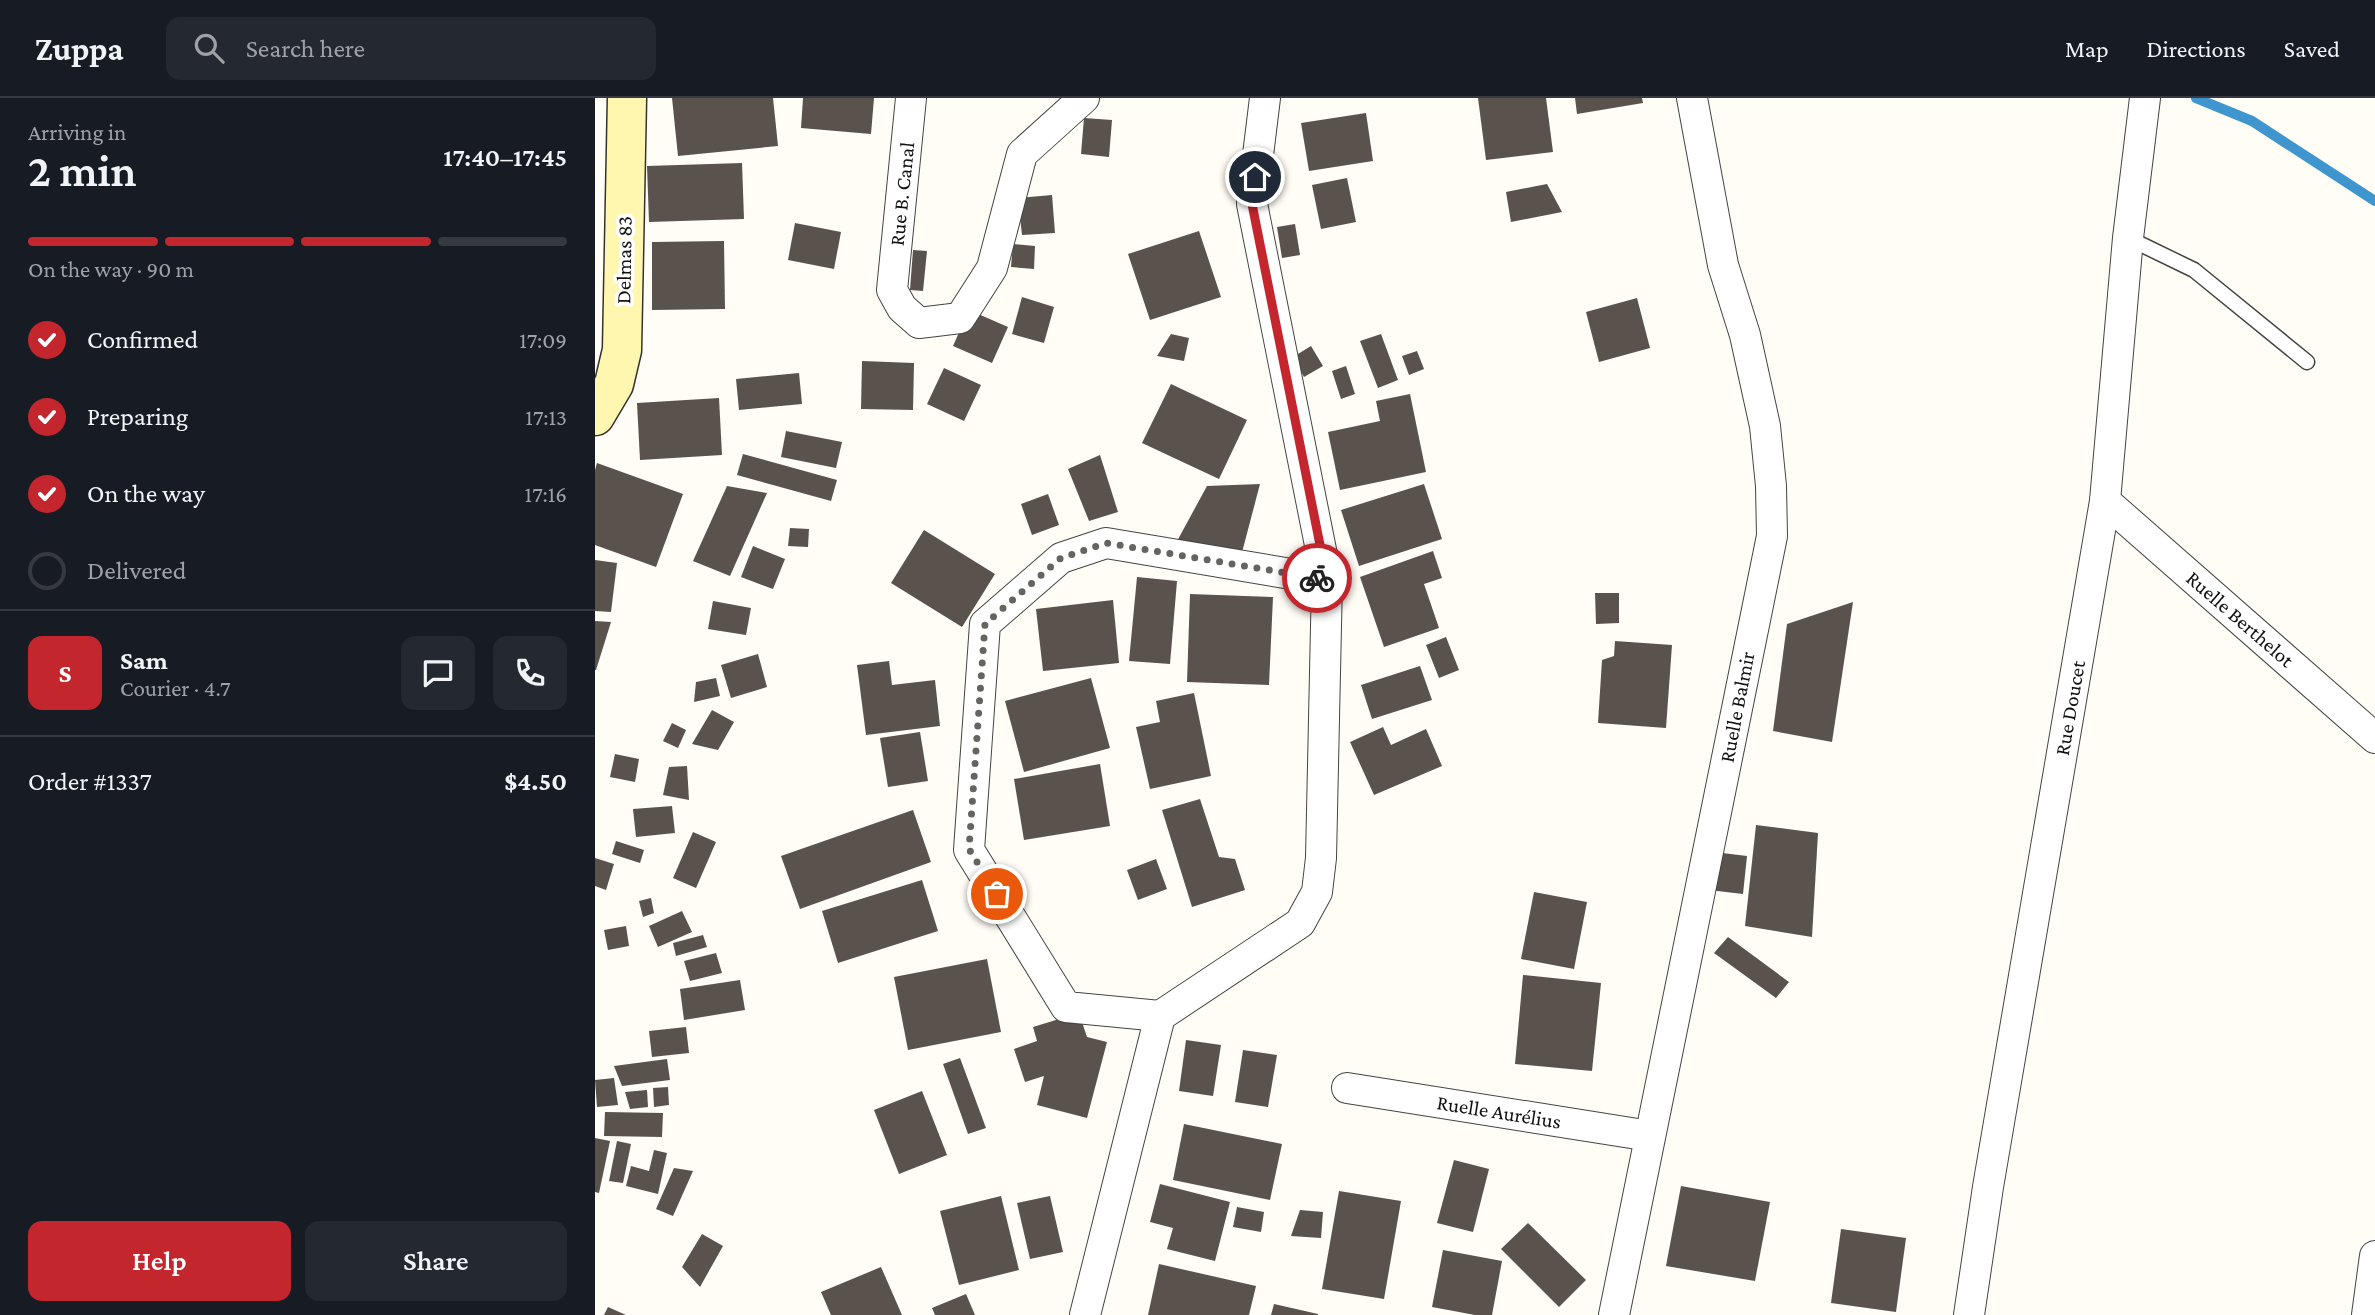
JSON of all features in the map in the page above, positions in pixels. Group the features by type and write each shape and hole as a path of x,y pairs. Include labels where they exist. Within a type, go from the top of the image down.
{"street":[{"name":"Delmas 83","path":"595,416 614,384 622,350 627,98"},
{"name":"Rue B. Canal","path":"911,98 892,290 902,308 919,323 960,318 992,268 1022,154 1084,98"},
{"path":"1265,98 1252,204 1327,580 1321,858 1317,892 1300,923 1160,1016 1066,1007 969,849 985,624 1061,558 1106,543 1327,580"},
{"name":"Ruelle Balmir","path":"1614,1315 1772,536 1771,486 1765,426 1745,335 1723,265 1692,98"},
{"name":"Rue Doucet","path":"1969,1315 1990,1174 2105,501 2128,238 2143,112"},
{"name":"Ruelle Berthelot","path":"2105,501 2375,738"},
{"path":"1085,1315 1160,1016"},
{"name":"Ruelle Aurélius","path":"1347,1088 1650,1136"},
{"path":"2367,1315 2375,1256"}],"lane":[{"path":"2128,238 2194,270 2307,362"}],"building":[{"path":"672,98 773,98 778,146 678,156"},
{"path":"803,98 874,98 871,134 801,128"},
{"path":"1478,98 1546,98 1553,152 1486,160"},
{"path":"1575,98 1642,98 1643,103 1577,114"},
{"path":"1366,113 1373,161 1309,171 1301,123"},
{"path":"1084,118 1112,120 1109,157 1081,154"},
{"path":"742,163 744,219 649,222 647,166"},
{"path":"1347,178 1356,222 1321,229 1312,185"},
{"path":"1547,184 1562,212 1511,222 1506,192"},
{"path":"1052,195 1055,233 1022,235 1018,198"},
{"path":"795,223 841,232 834,269 788,260"},
{"path":"1295,224 1300,255 1282,258 1277,227"},
{"path":"1199,231 1221,297 1150,320 1128,254"},
{"path":"724,241 725,309 652,310 652,242"},
{"path":"1013,244 1035,246 1034,269 1011,267"},
{"path":"913,250 927,251 923,291 910,290"},
{"path":"1022,297 1054,307 1044,343 1012,334"},
{"path":"1637,298 1650,348 1599,362 1586,312"},
{"path":"969,310 1008,327 992,363 953,346"},
{"path":"1171,334 1189,338 1184,361 1157,356"},
{"path":"1381,334 1398,380 1378,388 1360,341"},
{"path":"1311,346 1323,366 1304,377 1293,357"},
{"path":"1417,351 1424,369 1409,375 1402,356"},
{"path":"862,361 914,363 913,410 861,409"},
{"path":"1346,366 1355,394 1341,399 1332,371"},
{"path":"944,368 981,385 964,421 927,404"},
{"path":"799,373 802,404 739,410 736,379"},
{"path":"1171,384 1247,420 1219,479 1142,443"},
{"path":"1410,394 1426,472 1340,490 1328,432 1380,421 1376,401"},
{"path":"719,398 722,455 640,460 637,403"},
{"path":"786,431 842,442 836,468 781,457"},
{"path":"743,454 837,480 831,501 737,475"},
{"path":"1100,455 1118,512 1089,521 1068,469"},
{"path":"597,463 683,494 656,567 595,545"},
{"path":"1260,484 1240,560 1176,543 1207,486"},
{"path":"1424,484 1442,539 1359,566 1341,510"},
{"path":"727,486 767,493 730,576 693,561"},
{"path":"1048,494 1059,525 1032,535 1021,504"},
{"path":"790,528 809,529 808,547 788,546"},
{"path":"924,530 995,574 962,627 891,583"},
{"path":"753,546 785,559 773,589 741,577"},
{"path":"1433,551 1442,578 1424,584 1439,628 1384,647 1360,577"},
{"path":"595,560 617,563 611,612 595,611"},
{"path":"1137,577 1177,581 1170,664 1129,661"},
{"path":"1595,593 1619,593 1619,623 1596,624"},
{"path":"1190,594 1273,597 1269,685 1187,682"},
{"path":"1113,600 1119,663 1043,671 1036,609"},
{"path":"713,601 751,608 746,635 708,629"},
{"path":"1853,602 1832,742 1773,731 1787,624"},
{"path":"595,621 611,622 596,670 595,670"},
{"path":"1446,637 1459,670 1439,678 1426,645"},
{"path":"1615,641 1672,645 1666,728 1598,723 1602,660 1614,656"},
{"path":"758,654 767,687 731,698 721,665"},
{"path":"889,661 892,685 935,680 940,726 866,735 857,665"},
{"path":"1420,666 1432,700 1372,719 1361,685"},
{"path":"716,678 720,696 694,702 696,682"},
{"path":"1091,678 1110,748 1024,772 1005,701"},
{"path":"1194,693 1211,776 1150,789 1136,727 1160,722 1156,701"},
{"path":"712,710 734,722 718,750 692,744"},
{"path":"672,723 686,730 678,748 663,741"},
{"path":"1383,727 1391,745 1426,729 1442,766 1374,795 1350,742"},
{"path":"920,732 928,781 888,787 880,738"},
{"path":"615,754 639,759 635,782 610,777"},
{"path":"1100,764 1110,826 1024,840 1014,779"},
{"path":"687,766 689,800 663,795 669,767"},
{"path":"1200,799 1219,857 1235,859 1245,890 1192,907 1162,810"},
{"path":"672,806 675,833 636,837 633,809"},
{"path":"913,810 931,862 800,909 781,856"},
{"path":"1756,825 1818,833 1812,937 1745,926"},
{"path":"693,832 716,842 696,888 673,878"},
{"path":"616,841 644,850 640,863 612,854"},
{"path":"1714,852 1747,856 1743,894 1709,890"},
{"path":"595,858 614,864 606,890 595,886"},
{"path":"1156,859 1167,889 1138,900 1127,870"},
{"path":"922,880 938,931 838,963 822,911"},
{"path":"1534,892 1587,902 1574,969 1521,959"},
{"path":"651,898 654,913 643,917 639,901"},
{"path":"682,911 692,932 658,947 649,926"},
{"path":"626,926 629,946 608,950 604,930"},
{"path":"703,935 707,947 676,956 673,943"},
{"path":"1728,937 1789,982 1776,998 1714,953"},
{"path":"716,953 722,973 690,981 684,961"},
{"path":"987,959 1001,1032 908,1050 894,977"},
{"path":"1523,975 1601,983 1592,1071 1515,1064"},
{"path":"740,980 745,1010 684,1020 680,989"},
{"path":"1079,1013 1087,1037 1107,1042 1087,1118 1037,1105 1044,1076 1025,1082 1014,1049 1037,1041 1033,1027"},
{"path":"686,1027 689,1053 652,1057 649,1031"},
{"path":"1186,1040 1221,1045 1213,1096 1179,1091"},
{"path":"1243,1050 1277,1055 1268,1107 1235,1102"},
{"path":"960,1058 986,1128 968,1134 943,1064"},
{"path":"667,1059 670,1080 622,1086 614,1066"},
{"path":"614,1078 618,1105 597,1107 595,1080"},
{"path":"668,1087 669,1105 654,1107 653,1088"},
{"path":"647,1090 648,1107 630,1109 625,1092"},
{"path":"922,1091 947,1155 899,1174 874,1110"},
{"path":"605,1112 663,1113 662,1137 604,1136"},
{"path":"1184,1124 1282,1144 1270,1200 1173,1180"},
{"path":"595,1138 610,1141 599,1193 595,1192"},
{"path":"617,1141 631,1144 623,1183 609,1181"},
{"path":"654,1150 667,1153 658,1194 626,1186 631,1166 649,1171"},
{"path":"1454,1160 1489,1169 1473,1232 1437,1223"},
{"path":"674,1168 693,1171 673,1216 656,1209"},
{"path":"1160,1184 1230,1202 1215,1261 1167,1249 1173,1228 1150,1222"},
{"path":"1681,1186 1770,1202 1755,1281 1666,1266"},
{"path":"1339,1191 1401,1201 1384,1299 1322,1289"},
{"path":"1001,1196 1019,1270 959,1285 940,1211"},
{"path":"1050,1196 1063,1252 1030,1259 1017,1203"},
{"path":"1237,1207 1264,1212 1261,1232 1233,1227"},
{"path":"1300,1210 1323,1212 1321,1238 1291,1236"},
{"path":"1528,1223 1586,1280 1559,1307 1501,1249"},
{"path":"1841,1229 1906,1238 1896,1312 1831,1303"},
{"path":"702,1234 723,1246 700,1287 682,1267"},
{"path":"1443,1250 1502,1261 1492,1315 1475,1315 1432,1307"},
{"path":"1159,1264 1256,1286 1249,1315 1148,1315"},
{"path":"881,1267 902,1315 831,1315 821,1292"},
{"path":"966,1294 975,1315 935,1315 932,1308"},
{"path":"1274,1304 1318,1314 1318,1315 1271,1315"},
{"path":"608,1307 626,1315 604,1315"}],"waterway":[{"path":"2196,98 2252,121 2375,201"}],"way so far":[{"path":"997,894 969,849 985,624 1061,558 1106,543 1317,578"}],"route":[{"path":"1255,177 1252,204 1327,580 1317,578"}]}
